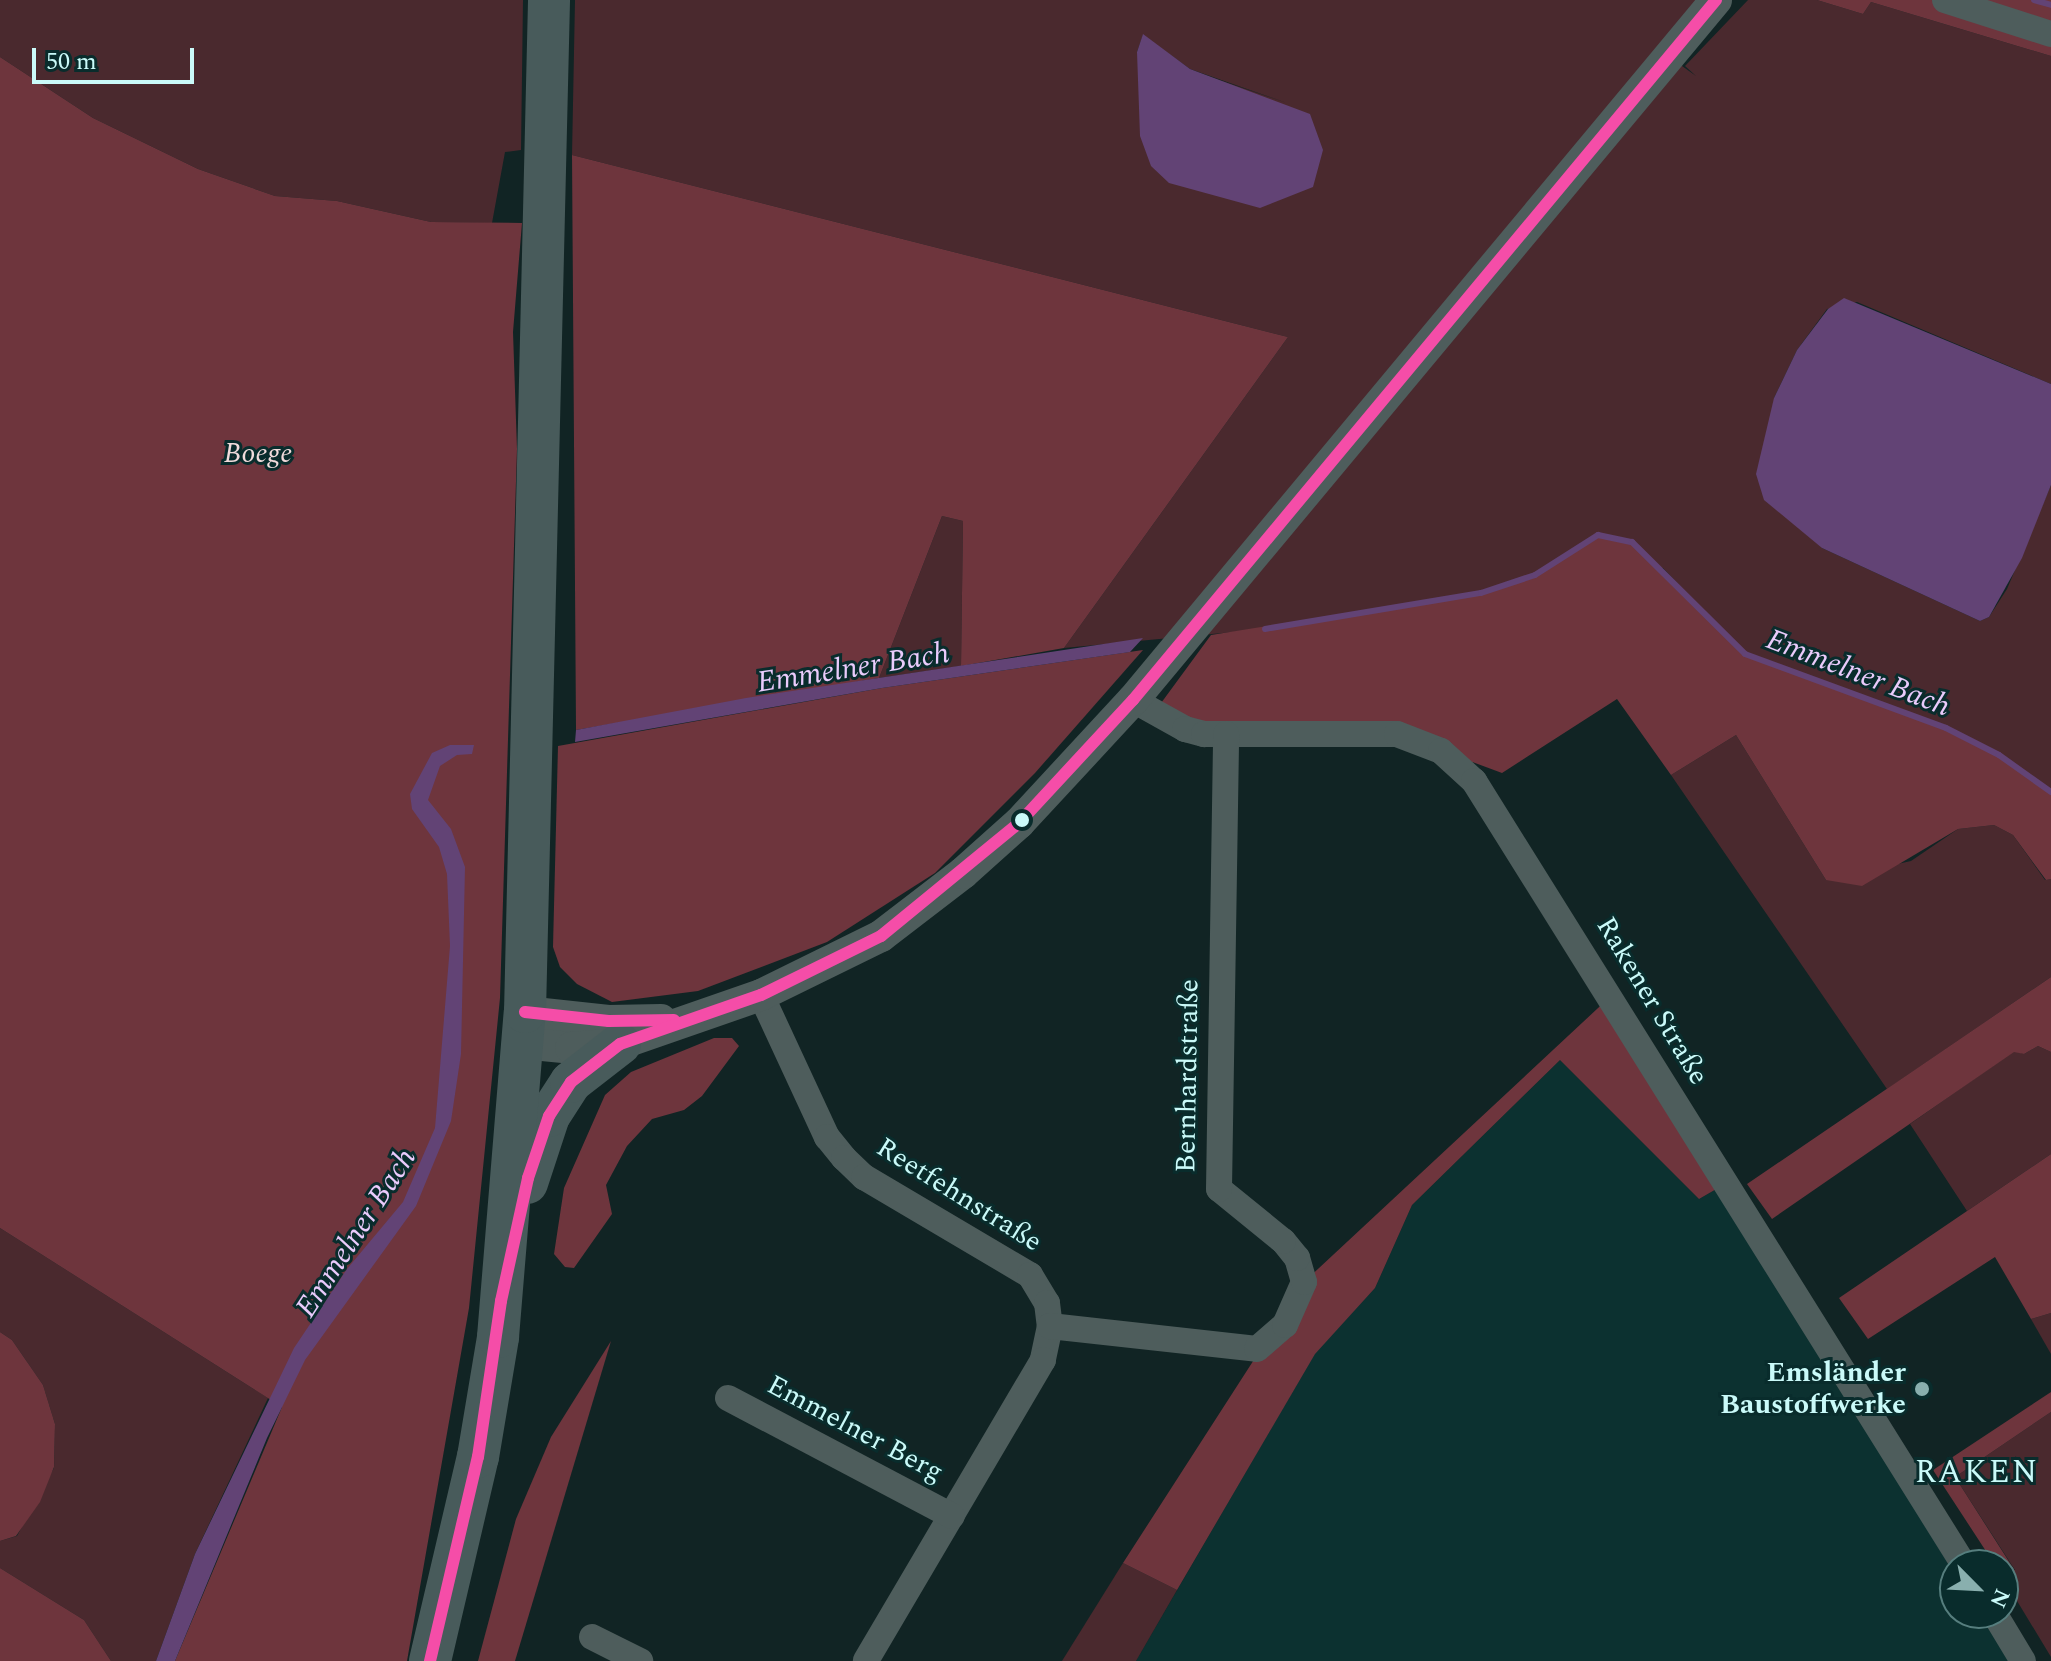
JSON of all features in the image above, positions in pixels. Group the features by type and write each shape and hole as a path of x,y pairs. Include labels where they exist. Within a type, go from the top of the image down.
{"main road":[{"path":"430,1661 478,1457 501,1301 523,1028 549,0"},
{"path":"501,1301 528,1178 549,1116 571,1082 620,1044"}],"street":[{"path":"523,1028 571,1048 620,1044 761,995 841,959 919,910 1019,823 1133,700 1716,0"},
{"path":"1945,0 2051,34"},
{"name":"Rakener Straße","path":"1133,700 1185,729 1226,734 1397,734 1441,751 1474,781 1954,1549"},
{"name":"Bernhardstraße","path":"1050,1326 1257,1349 1285,1325 1304,1282 1297,1258 1283,1241 1219,1189 1226,734"},
{"name":"Reetfehnstraße","path":"761,995 827,1137 844,1158 864,1177 1030,1275 1047,1303 1050,1326"},
{"path":"523,1028 688,1019"},
{"path":"866,1661 1043,1360 1050,1326"},
{"name":"Emmelner Berg","path":"728,1398 952,1516"},
{"path":"2004,1629 2023,1661"},
{"path":"592,1637 640,1661"}],"shaded area":[{"path":"0,0 523,0 521,150 505,152 492,223 431,222 337,201 275,196 198,169 93,118 0,57"},
{"path":"575,0 1697,0 1682,66 1696,76 1685,66 1748,0 1817,0 1863,14 1871,2 2051,56 2051,384 1857,302 1827,309 1797,350 1774,398 1822,548 1980,621 1989,617 2007,589 2051,485 2051,792 1999,755 1946,728 1745,654 1663,568 1567,552 1535,575 1481,593 1265,629 1064,648 1288,337 572,155","holes":["1143,35 1190,69 1287,103 1137,52"]},
{"path":"1143,34 1190,69 1310,114 1323,150 1313,187 1260,208 1169,183 1151,166 1140,136 1137,52"},
{"path":"1844,298 2051,384 2051,485 2022,558 1989,617 1980,621 1822,548 1764,500 1756,474 1774,398 1797,350 1828,309"},
{"path":"942,516 963,521 961,666 879,678"},
{"path":"1143,638 1130,652 882,688 575,742 576,730 746,698"},
{"path":"1736,735 1826,880 1911,861 1958,829 1994,825 2013,835 2045,880 2051,879 2051,977 1887,1089 1671,775"},
{"path":"450,745 474,745 472,754 457,755 440,766 428,800 451,829 465,867 461,1054 451,1121 416,1206 305,1360 267,1438 175,1661 156,1661 195,1554 294,1348 347,1269 403,1202 435,1128 450,946 447,874 439,847 412,809 410,794 432,753"},
{"path":"2038,1046 2051,1052 2051,1154 1967,1211 1910,1124 2014,1051 2024,1054"},
{"path":"1560,1060 1699,1199 1725,1184 1945,1549 1939,1549 1939,1629 2004,1629 2023,1661 1136,1661 1315,1353 1375,1288 1412,1205"},
{"path":"0,1228 268,1398 195,1554 156,1661 111,1661 84,1620 0,1568 0,1541 17,1536 54,1468 55,1424 43,1385 12,1340 0,1332"},
{"path":"2051,1313 2051,1354 2031,1319"},
{"path":"2051,1412 2051,1657 2019,1604 2019,1549 2001,1549 1955,1477"},
{"path":"1123,1563 1177,1590 1136,1661 1062,1661"}],"green space":[{"path":"1817,0 2051,0 2051,56 1871,2 1863,14"},
{"name":"Boege","path":"0,57 93,118 198,169 275,196 337,201 431,222 522,223 513,332 517,449 500,998 469,1308 407,1661 175,1661 282,1407 0,1228"},
{"path":"572,155 1288,337 1064,648 961,666 963,521 942,516 879,678 576,730"},
{"path":"1598,535 1633,542 1745,654 1946,728 1999,755 2051,792 2051,879 2046,880 2013,835 1994,825 1958,829 1862,886 1826,880 1736,735 1671,775 1617,699 1502,773 1397,734 1226,734 1153,714 1211,635 1481,592 1535,575"},
{"path":"1143,650 1035,773 935,873 827,942 698,991 612,1002 577,984 560,967 553,947 558,746 882,688"},
{"path":"2051,977 2051,1052 2038,1046 2024,1054 2014,1052 1772,1219 1747,1184"},
{"path":"1612,995 1725,1184 1699,1199 1560,1060 1412,1205 1375,1288 1315,1354 1177,1590 1123,1563 1304,1282"},
{"path":"714,1038 732,1038 739,1046 702,1096 684,1110 652,1119 627,1146 606,1185 612,1214 574,1268 565,1267 554,1254 564,1188 605,1095 631,1072"},
{"path":"2051,1154 2051,1313 2031,1319 1995,1257 1868,1339 1839,1298"},
{"path":"0,1332 12,1340 43,1385 55,1424 54,1467 40,1502 16,1536 0,1541"},
{"path":"611,1341 515,1661 478,1661 516,1519 551,1437"},
{"path":"2051,1392 2051,1412 1955,1477 2001,1549 1985,1549 1933,1470"},
{"path":"0,1568 84,1620 111,1661 0,1661"}],"waterway":[{"path":"2034,0 2051,5"},
{"name":"Emmelner Bach","path":"1265,629 1481,593 1535,575 1598,535 1632,542 1745,654 1946,728 1999,755 2051,792"}],"transit line":[{"path":"430,1661 478,1457 501,1301 528,1178 549,1116 571,1082 620,1044 761,995 881,936 1019,823 1133,700 1716,0"},
{"path":"525,1012 609,1021 674,1020"}],"place":[{"name":"Emsländer Baustoffwerke","path":"1922,1389"}],"district":[{"name":"RAKEN","path":"1977,1473"}]}
